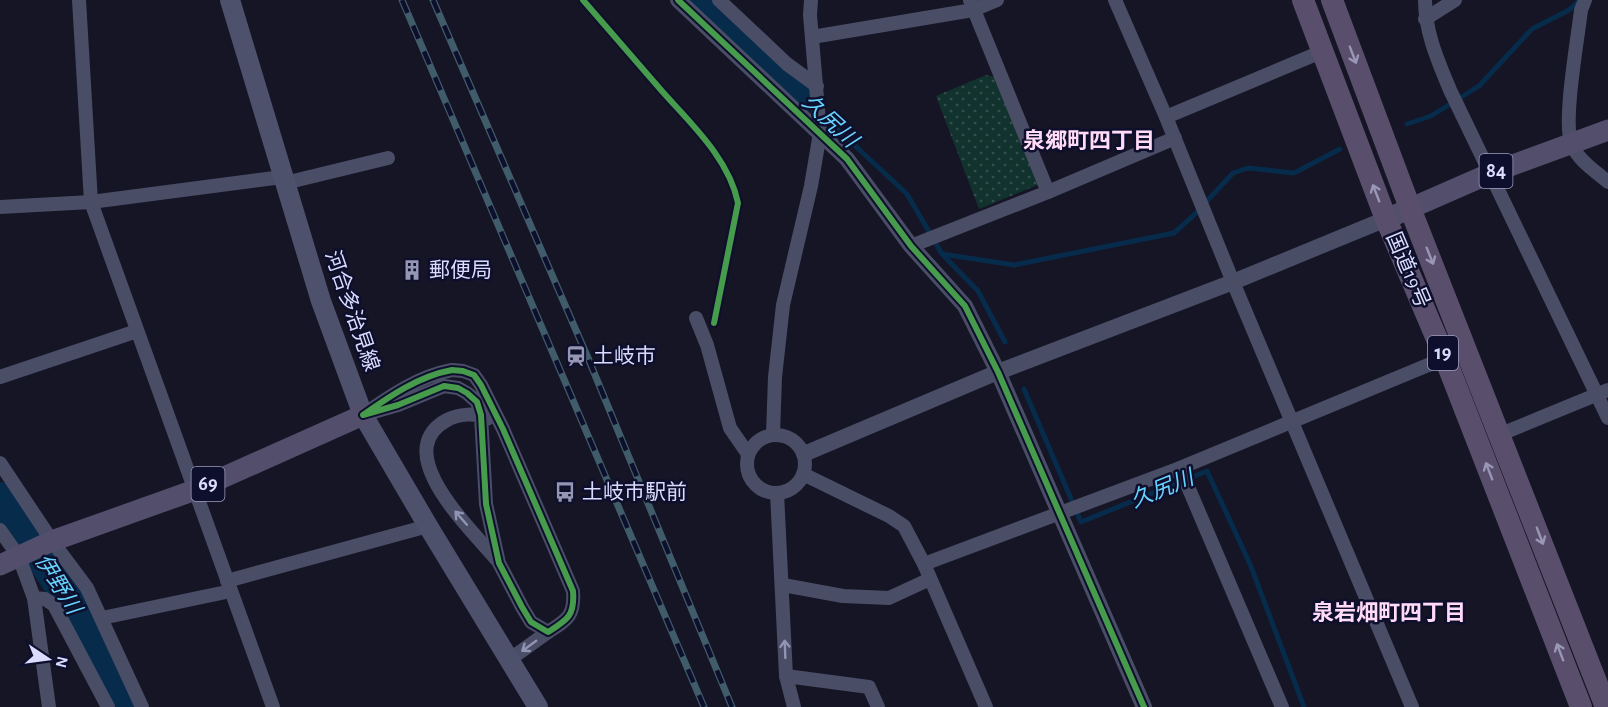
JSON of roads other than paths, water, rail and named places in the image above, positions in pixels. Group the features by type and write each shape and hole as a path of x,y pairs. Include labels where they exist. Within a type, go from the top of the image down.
{"highway":[{"name":"国道19号","path":"1303,0 1386,219 1446,358 1581,707"},
{"name":"国道19号","path":"1332,0 1410,208 1501,434 1606,707"}],"main road":[{"name":"河合多治見線","path":"230,0 321,301 363,415 538,707"},
{"name":"84","path":"1386,219 1491,173 1608,130"},
{"name":"69","path":"14,559 51,542 195,490 363,415"}],"street":[{"path":"79,0 91,202 273,707"},
{"path":"678,0 847,159 911,246 965,306 998,372 1144,707"},
{"path":"719,0 787,64 817,86"},
{"path":"772,434 783,305 811,186 820,133 810,15 811,0"},
{"path":"812,38 997,0"},
{"path":"1115,0 1175,138 1233,282 1412,707"},
{"path":"1425,0 1425,19 1435,55 1450,90 1602,393 1608,418"},
{"path":"1425,19 1455,0"},
{"path":"1593,0 1583,5 1568,120 1571,144 1583,162 1604,175"},
{"path":"971,5 1048,192"},
{"path":"1166,117 1321,52"},
{"path":"911,246 1048,192 1175,138"},
{"path":"0,207 91,202 283,180 388,158"},
{"path":"804,454 998,372 1233,282 1386,219"},
{"path":"696,318 707,345 730,428 748,454"},
{"path":"0,377 137,331"},
{"path":"924,564 1180,468 1446,358"},
{"path":"363,415 393,393 439,372 463,371 474,375 482,385 573,591 572,612 566,621 509,660"},
{"path":"363,415 398,405 444,386 458,388 477,402 481,415 486,504 499,563"},
{"path":"1501,434 1602,393"},
{"path":"503,429 481,415 467,414 451,418 442,422 428,441 426,461 444,498 499,563 531,621 548,632"},
{"path":"772,434 782,434 798,443 804,454 803,474 795,486 789,490 769,492 755,484 747,470 748,454 758,441 772,434"},
{"path":"0,463 51,542 87,588 142,707"},
{"path":"1180,468 1282,707"},
{"path":"803,474 889,516 904,526 924,564 986,707"},
{"path":"777,493 786,676 794,707"},
{"path":"102,618 229,586 428,526"},
{"path":"0,530 34,598 48,707"},
{"path":"783,585 843,596 889,598 930,579"},
{"path":"34,598 45,599 54,605 108,707"},
{"path":"786,676 869,687 878,707"}],"waterway":[{"name":"久尻川","path":"702,0 802,97"},
{"path":"1407,124 1431,116 1479,86 1532,29 1569,10 1580,0"},
{"name":"久尻川","path":"802,97 815,109"},
{"name":"久尻川","path":"822,115 907,194 942,254 978,291 1005,342"},
{"path":"942,254 1014,265 1174,233 1233,173 1248,168 1294,173 1340,149"},
{"name":"久尻川","path":"1024,389 1081,522 1207,471 1250,564 1304,707"},
{"name":"伊野川","path":"0,498 52,573 84,625 125,707"}],"railway":[{"path":"402,0 704,707"},
{"path":"433,0 588,358 732,707"}],"place":[{"name":"郵便局","path":"412,270"},
{"name":"土岐市","path":"576,356"},
{"name":"土岐市駅前","path":"565,492"}],"district":[{"name":"泉郷町四丁目","path":"1089,141"},
{"name":"泉岩畑町四丁目","path":"1389,613"}]}
